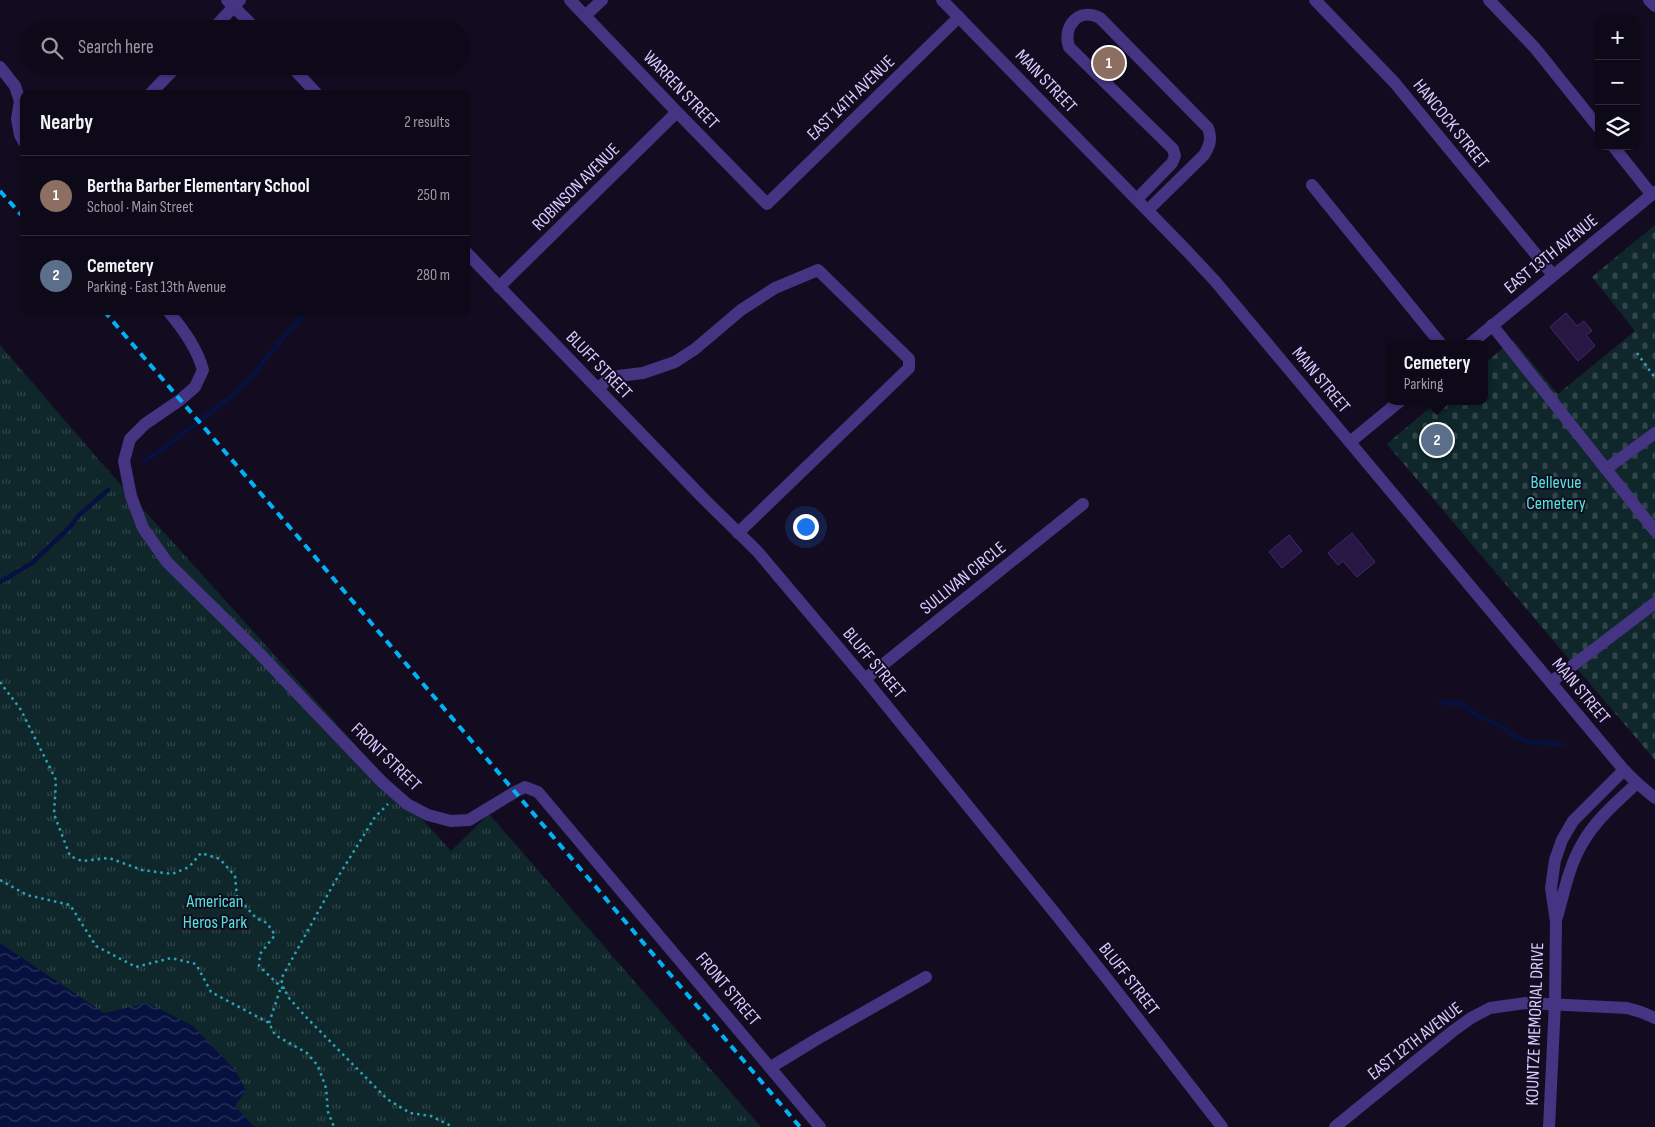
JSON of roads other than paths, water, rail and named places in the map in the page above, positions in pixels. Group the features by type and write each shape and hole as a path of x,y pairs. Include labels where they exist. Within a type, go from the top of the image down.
{"street":[{"name":"WARREN STREET","path":"570,0 767,204"},
{"path":"585,16 602,0"},
{"name":"MAIN STREET","path":"942,0 1215,281 1624,770 1636,784 1655,798"},
{"name":"HANCOCK STREET","path":"1315,0 1394,82 1553,276"},
{"path":"1489,0 1535,48 1595,123"},
{"path":"1649,0 1655,6"},
{"path":"220,20 234,2 249,20"},
{"path":"1137,199 1172,163 1175,156 1174,150 1069,46 1066,37 1068,28 1083,14 1092,14 1100,18 1208,128 1211,137 1209,147 1204,155 1148,210"},
{"name":"EAST 14TH AVENUE","path":"767,204 959,17"},
{"path":"0,67 15,86 20,101 17,119 20,135"},
{"path":"154,90 168,75"},
{"path":"299,75 313,90"},
{"name":"ROBINSON AVENUE","path":"500,287 677,112"},
{"path":"1616,150 1653,194"},
{"path":"1312,185 1438,340"},
{"name":"EAST 13TH AVENUE","path":"1475,340 1653,194"},
{"name":"BLUFF STREET","path":"470,256 757,551 865,679 1108,980 1222,1127"},
{"path":"598,389 610,377 643,373 675,362 695,349 741,310 775,288 818,270 909,359 909,368 738,533"},
{"name":"FRONT STREET","path":"171,315 199,355 204,370 196,387 145,424 130,439 124,461 131,496 143,528 167,562 257,651 382,782 407,804 428,815 451,821 468,820 515,792 525,788 538,792 820,1127"},
{"path":"1492,325 1655,531"},
{"path":"1350,442 1395,405"},
{"path":"1606,469 1655,432"},
{"name":"SULLIVAN CIRCLE","path":"865,679 1083,504"},
{"path":"1551,682 1655,603"},
{"path":"1556,922 1551,888 1562,840 1573,822 1624,770"},
{"path":"1556,922 1581,844 1590,830 1636,784"},
{"name":"KOUNTZE MEMORIAL DRIVE","path":"1549,1127 1555,1003 1556,922"},
{"path":"771,1068 817,1039 926,977"},
{"name":"EAST 12TH AVENUE","path":"1335,1127 1453,1031 1471,1018 1490,1008 1526,1003 1555,1003 1627,1008 1655,1018"}],"water":[{"path":"0,943 104,1013 148,1003 193,1026 235,1070 246,1090 235,1106 254,1127 0,1127"}],"waterway":[{"path":"144,461 163,449 233,395 255,373 303,315"},
{"path":"0,582 32,563 71,526 79,515 108,490"},
{"path":"1440,702 1461,704 1478,716 1501,726 1517,738 1529,742 1563,744"}],"railway":[{"path":"0,191 20,214"},
{"path":"107,315 800,1127"}],"place":[{"name":"Bertha Barber Elementary School","path":"1109,63"},
{"name":"Cemetery","path":"1437,440"}],"park label":[{"name":"Bellevue Cemetery","path":"1556,492"},
{"name":"American Heros Park","path":"215,911"}]}
